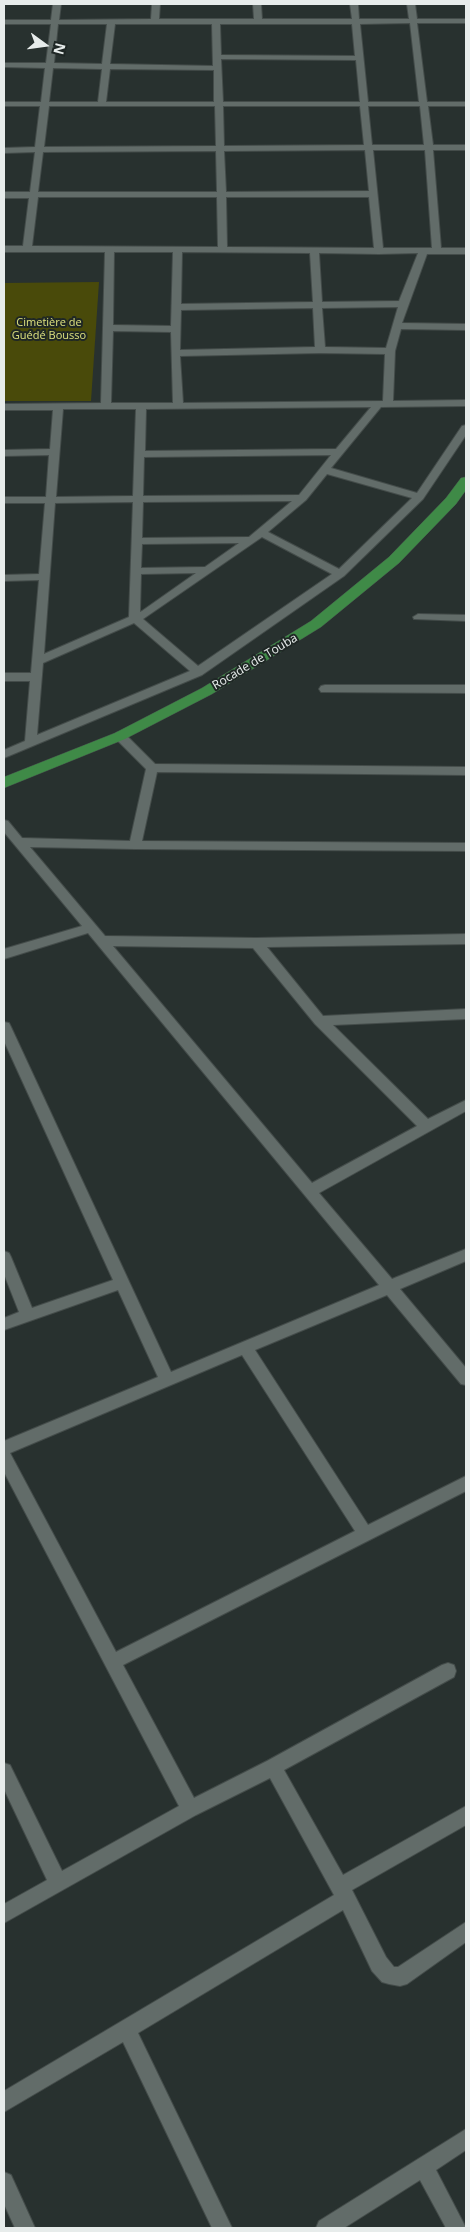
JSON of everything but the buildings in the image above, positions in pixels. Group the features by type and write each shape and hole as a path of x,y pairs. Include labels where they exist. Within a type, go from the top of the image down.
{"main road":[{"name":"Rocade de Touba","path":"4,783 120,736 215,686 316,624 394,560 451,501 466,481"}],"street":[{"path":"27,249 57,4"},
{"path":"155,22 156,4"},
{"path":"257,4 258,22"},
{"path":"354,4 379,251"},
{"path":"412,4 429,148 438,251"},
{"path":"4,22 466,21"},
{"path":"102,104 111,22"},
{"path":"216,22 223,250"},
{"path":"217,57 359,58"},
{"path":"4,65 218,68"},
{"path":"4,104 466,104"},
{"path":"4,150 466,148"},
{"path":"4,195 373,194"},
{"path":"4,249 466,251"},
{"path":"106,406 110,250"},
{"path":"178,250 178,307 175,353 178,405"},
{"path":"314,251 320,350"},
{"path":"38,661 134,616 146,613 261,533 302,498 383,404 390,351 403,304 423,251"},
{"path":"178,307 403,304"},
{"path":"398,326 466,327"},
{"path":"109,328 176,329"},
{"path":"175,353 320,350 390,351"},
{"path":"4,407 466,403"},
{"path":"31,742 58,406"},
{"path":"134,616 142,406"},
{"path":"4,754 198,672 340,574 419,497 466,428"},
{"path":"4,453 54,452"},
{"path":"140,454 341,452"},
{"path":"326,470 419,497"},
{"path":"4,500 302,498"},
{"path":"261,533 340,574"},
{"path":"137,540 250,540"},
{"path":"136,571 206,570"},
{"path":"4,578 44,578"},
{"path":"134,616 198,672"},
{"path":"418,617 466,618"},
{"path":"4,677 36,677"},
{"path":"325,689 466,689"},
{"path":"120,736 152,768 466,771"},
{"path":"135,845 152,768"},
{"path":"4,824 466,1379"},
{"path":"19,842 135,845 466,847"},
{"path":"4,954 90,928"},
{"path":"102,941 256,943 466,939"},
{"path":"256,943 320,1021 427,1127"},
{"path":"320,1021 466,1014"},
{"path":"4,1027 10,1055 122,1283 167,1380"},
{"path":"310,1191 466,1105"},
{"path":"4,1448 466,1255"},
{"path":"4,1257 28,1316"},
{"path":"4,1324 122,1283"},
{"path":"245,1348 366,1535"},
{"path":"4,1457 190,1809"},
{"path":"112,1662 466,1483"},
{"path":"4,1914 190,1809 273,1767 448,1671"},
{"path":"273,1767 343,1892 379,1964 389,1975 400,1977 466,1931"},
{"path":"4,1771 58,1883"},
{"path":"4,2102 126,2028 466,1815"},
{"path":"126,2028 222,2228"},
{"path":"326,2228 466,2139"},
{"path":"423,2166 457,2228"},
{"path":"4,2182 25,2228"}],"green space":[{"name":"Cimetière de Guédé Bousso","path":"99,282 91,401 4,401 4,283"}]}
